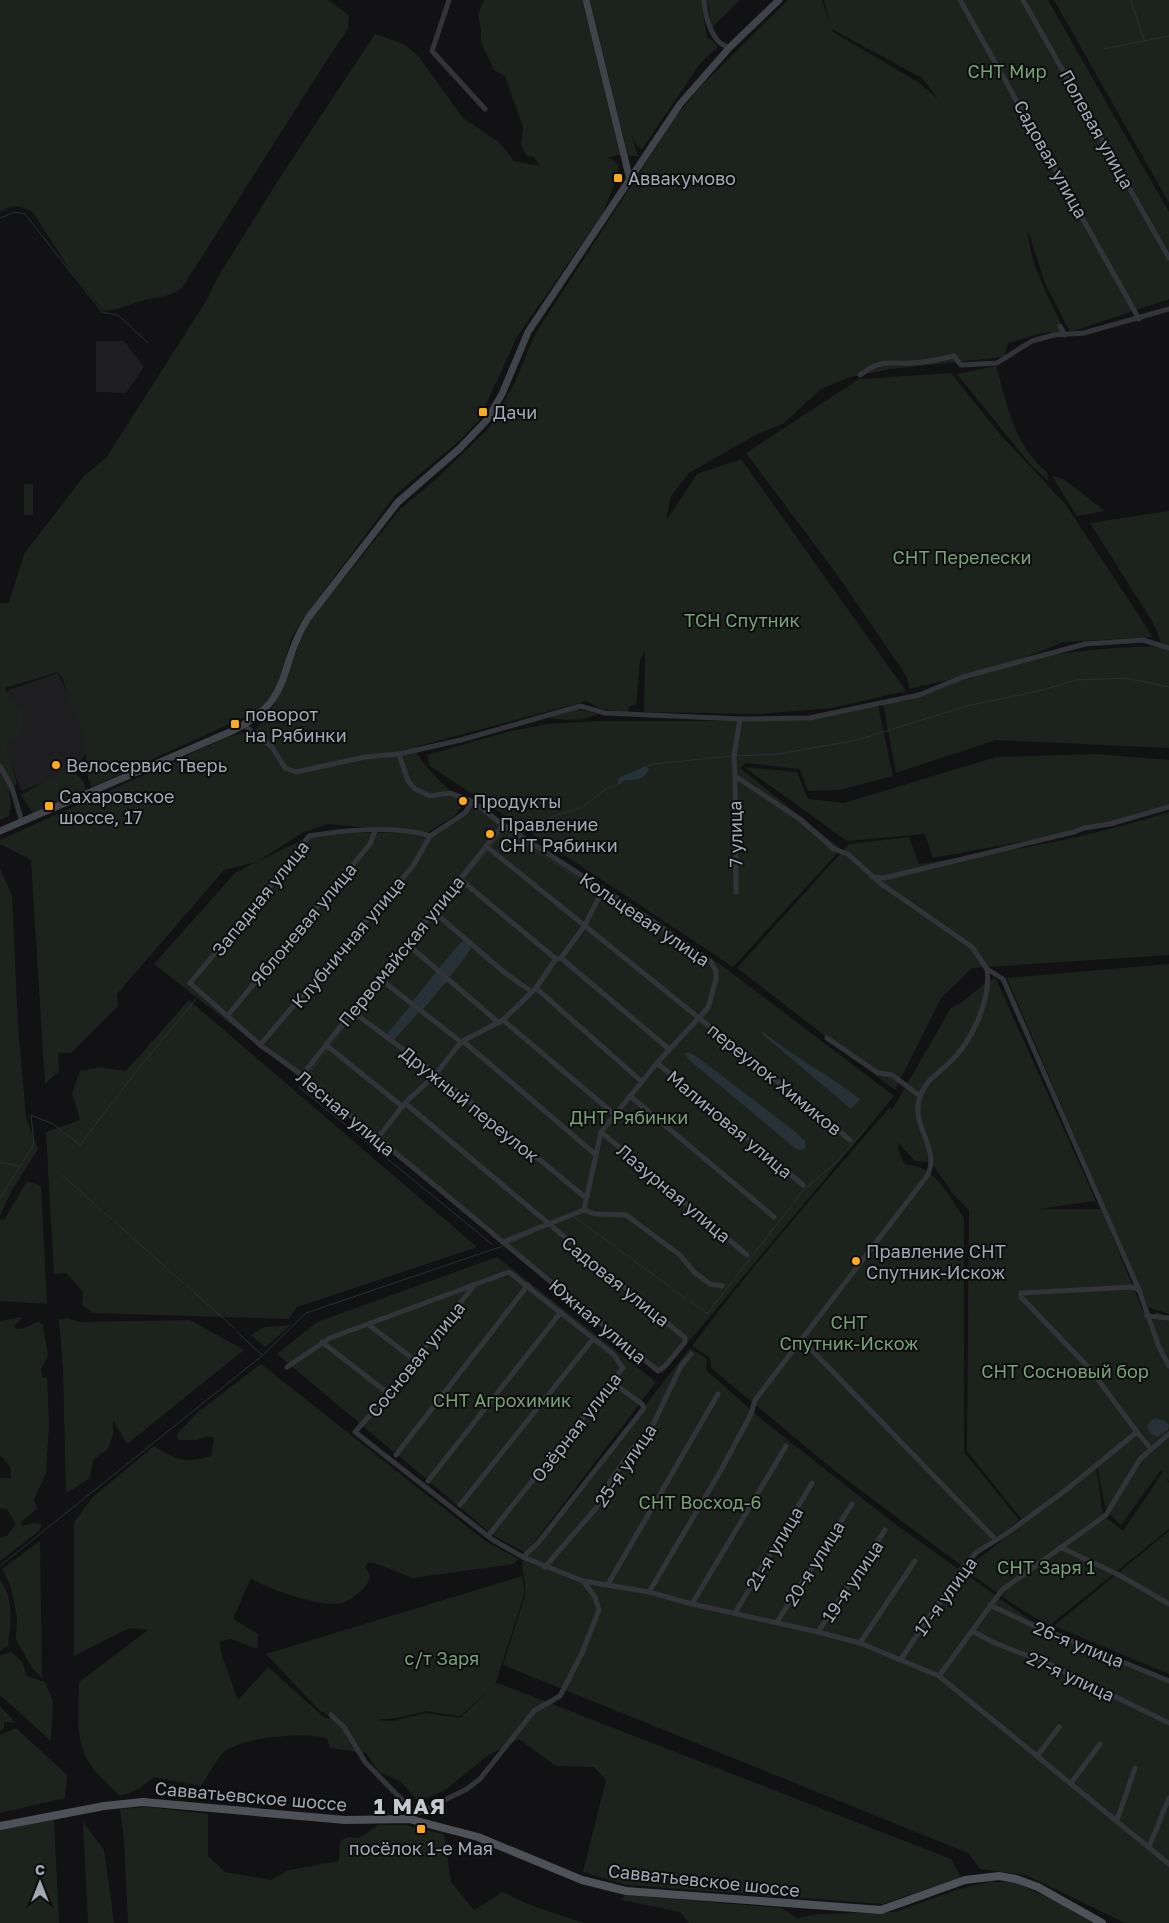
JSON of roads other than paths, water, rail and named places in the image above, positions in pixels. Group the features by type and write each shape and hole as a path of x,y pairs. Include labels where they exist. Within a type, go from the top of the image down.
{"main road":[{"path":"586,0 630,180"},
{"path":"0,831 244,725 259,716 274,699 305,623 364,545 398,502 459,449 490,414 502,394 528,332 692,88 730,47 779,0"},
{"name":"Савватьевское шоссе","path":"0,1826 104,1806 143,1802 345,1820 411,1818 478,1837 582,1880 626,1891 881,1910 965,1880 999,1876 1033,1884 1102,1923"}],"street":[{"path":"449,0 432,51 485,110"},
{"path":"704,0 711,29 723,44 730,47"},
{"name":"Садовая улица","path":"960,0 1139,319"},
{"name":"Полевая улица","path":"1023,0 1169,258"},
{"path":"860,375 872,365 928,362 954,356 962,365 996,363 1008,358 1019,347 1032,341 1054,335 1084,333 1169,309"},
{"path":"1060,326 1066,335"},
{"path":"244,725 272,747 286,768 296,772 366,757 399,754 461,740 580,706 605,713 740,719 809,718 919,695 963,677 1085,644 1143,640 1169,648"},
{"name":"7 улица","path":"736,892 734,756 740,719"},
{"name":"Кольцевая улица","path":"399,754 408,781 415,789 430,796 450,793 472,801 503,825 603,889 711,962 716,971 711,1002 700,1018 657,1062 601,1132 584,1210"},
{"path":"0,766 12,788 22,822"},
{"path":"735,776 801,820 834,849 848,854 872,876 919,912 972,947 987,969 1003,978 1139,1290 1147,1316 1169,1366"},
{"path":"430,836 465,813 472,801"},
{"path":"872,876 884,878 1084,828 1110,824 1169,806"},
{"name":"Первомайская улица","path":"301,1076 406,943 434,912 503,825"},
{"name":"Западная улица","path":"190,983 258,902 308,836 343,830 415,832 430,836"},
{"name":"Яблоневая улица","path":"228,1015 370,844 375,831"},
{"name":"Клубничная улица","path":"260,1045 413,866 430,836"},
{"name":"переулок Химиков","path":"486,846 850,1140"},
{"path":"460,879 669,1049"},
{"path":"377,1139 404,1105 435,1073 461,1042 501,1021 534,990 584,925 603,889"},
{"path":"434,912 506,973 534,990 641,1081"},
{"path":"406,943 614,1114"},
{"path":"649,1592 720,1472 751,1414 755,1400 803,1341 928,1176 931,1162 921,1131 918,1112 920,1096 927,1081 950,1062 969,1037 983,1005 989,984 987,969"},
{"path":"379,978 461,1042 464,1042 595,1154"},
{"name":"Лесная улица","path":"190,983 260,1045 301,1076 503,1242"},
{"name":"Дружный переулок","path":"353,1012 435,1073 586,1198"},
{"path":"827,1038 878,1073 892,1075 920,1096"},
{"name":"Садовая улица","path":"326,1045 404,1105 685,1338"},
{"name":"Малиновая улица","path":"657,1062 803,1185"},
{"path":"630,1096 774,1217"},
{"name":"Лазурная улица","path":"601,1132 747,1255"},
{"path":"503,1242 584,1210 595,1214 626,1215 680,1255 694,1272 710,1284 722,1286"},
{"name":"Южная улица","path":"503,1242 658,1371 666,1365 685,1342 685,1338"},
{"name":"Озёрная улица","path":"475,1284 509,1272 613,1354 623,1368 488,1536"},
{"path":"287,1367 322,1342 475,1284"},
{"name":"Сосновая улица","path":"475,1284 416,1361 354,1432 488,1536"},
{"path":"396,1455 528,1286"},
{"path":"1139,1290 1133,1287 1021,1293 1021,1297 1090,1369 1151,1449"},
{"path":"428,1481 561,1312"},
{"path":"1147,1316 1169,1318"},
{"path":"370,1323 369,1325 416,1361"},
{"path":"460,1505 593,1339"},
{"path":"803,1341 996,1540"},
{"path":"322,1342 389,1394"},
{"name":"25-я улица","path":"545,1567 597,1507 610,1482 628,1455 649,1433 681,1366 691,1354"},
{"path":"523,1557 538,1543 644,1408 642,1404 612,1383"},
{"path":"608,1584 718,1394"},
{"name":"17-я улица","path":"901,1659 964,1567 977,1552 1066,1490 1137,1432"},
{"path":"939,1676 1002,1590 1106,1515 1140,1459 1169,1434"},
{"path":"692,1604 786,1446"},
{"name":"21-я улица","path":"734,1612 812,1483"},
{"name":"20-я улица","path":"777,1622 852,1504"},
{"name":"19-я улица","path":"818,1632 885,1530"},
{"path":"488,1536 523,1557 583,1581 649,1592 692,1604 818,1632 860,1644 939,1676 1169,1864"},
{"path":"1062,1548 1119,1574 1169,1604"},
{"path":"860,1644 915,1561"},
{"path":"331,1715 344,1728 366,1762 409,1807 411,1818 467,1789 480,1778 534,1711 560,1696 582,1653 599,1610 594,1597 583,1581"},
{"name":"26-я улица","path":"990,1605 1030,1624 1169,1680"},
{"name":"27-я улица","path":"972,1631 994,1643 1049,1664 1169,1723"},
{"path":"1038,1755 1059,1727"},
{"path":"1071,1783 1100,1744"},
{"path":"1117,1820 1134,1768"},
{"path":"1149,1847 1169,1798"}],"waterway":[{"path":"1131,0 1145,42"},
{"path":"1104,49 1169,36"},
{"path":"0,218 15,212 25,214 102,312 118,315 148,343"},
{"path":"737,756 779,754 857,740 967,706 1043,690 1075,680 1125,678 1169,687"},
{"path":"647,766 733,756"},
{"path":"522,833 556,815 581,808 607,788 618,785"},
{"path":"491,846 503,831 598,890"},
{"path":"464,878 487,851"},
{"path":"604,894 700,957"},
{"path":"410,942 429,921"},
{"path":"383,977 406,948"},
{"path":"357,1011 379,982"},
{"path":"0,1198 34,1144 31,1115 53,1124 80,1145 131,1078 196,999"},
{"path":"331,1045 353,1015"},
{"path":"308,1075 328,1049"},
{"path":"304,1080 299,1087 492,1244"},
{"path":"573,1216 707,1314 802,1192 836,1162 865,1130"},
{"path":"0,1162 19,1166"},
{"path":"62,1175 234,1328"},
{"path":"510,1243 533,1233"},
{"path":"0,1566 263,1355 306,1313 503,1246"},
{"path":"237,1332 262,1355"}],"place":[{"name":"Аввакумово","path":"618,178"},
{"name":"Дачи","path":"483,412"},
{"name":"поворот на Рябинки","path":"235,724"},
{"name":"Велосервис Тверь","path":"56,765"},
{"name":"Продукты","path":"463,801"},
{"name":"Сахаровское шоссе, 17","path":"49,806"},
{"name":"Правление СНТ Рябинки","path":"490,834"},
{"name":"Правление СНТ Спутник-Искож","path":"856,1261"},
{"name":"посёлок 1-е Мая","path":"421,1829"}],"district":[{"name":"1 МАЯ","path":"410,1805"}],"park label":[{"name":"СНТ Мир","path":"1007,71"},
{"name":"СНТ Перелески","path":"962,557"},
{"name":"ТСН Спутник","path":"742,620"},
{"name":"ДНТ Рябинки","path":"629,1117"},
{"name":"СНТ Спутник-Искож","path":"849,1332"},
{"name":"СНТ Сосновый бор","path":"1065,1371"},
{"name":"СНТ Агрохимик","path":"502,1400"},
{"name":"СНТ Восход-6","path":"700,1502"},
{"name":"СНТ Заря 1","path":"1046,1567"},
{"name":"с/т Заря","path":"442,1658"}]}
